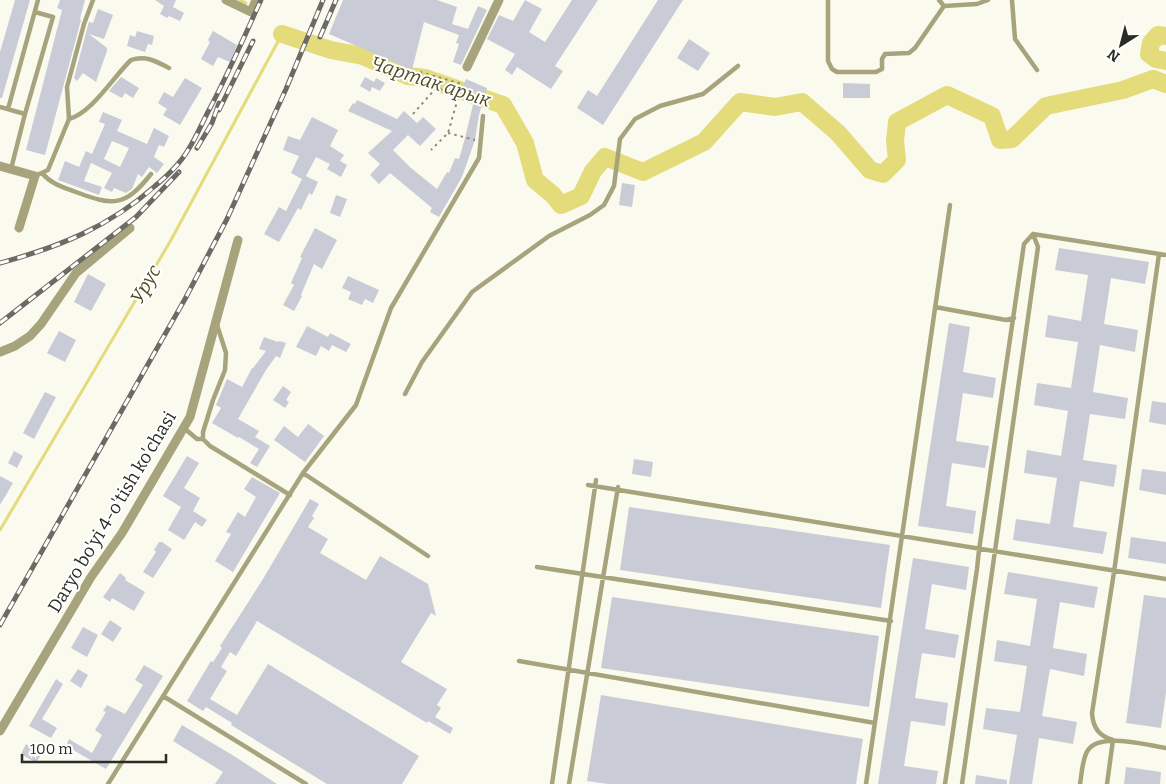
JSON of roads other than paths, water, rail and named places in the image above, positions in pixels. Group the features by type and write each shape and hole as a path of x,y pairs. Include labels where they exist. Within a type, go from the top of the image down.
{"street":[{"path":"226,0 251,12 256,0"},
{"path":"467,66 499,0"},
{"path":"0,166 38,175 19,228"},
{"path":"0,352 15,346 30,336 41,324 76,273 130,228"},
{"name":"Daryo bo'yi 4-o'tish ko'chasi","path":"0,730 91,576 122,533 190,417 238,240"}],"lane":[{"path":"8,109 38,0"},
{"path":"38,175 48,170 69,119 67,87 84,24 93,0"},
{"path":"828,0 828,61 832,69 837,72 876,72 882,69 882,59 885,54 909,53 915,48 944,6"},
{"path":"939,0 944,6"},
{"path":"944,6 977,4 988,0"},
{"path":"1012,0 1015,38 1037,70"},
{"path":"11,170 53,17 35,12"},
{"path":"69,119 75,118 93,102 131,60 138,58 155,60 169,68"},
{"path":"405,394 422,362 472,292 549,236 590,215 604,204 614,186 620,139 635,120 660,106 703,94 738,66"},
{"path":"0,107 25,114"},
{"path":"108,784 290,495 356,405 391,308 479,158 483,116"},
{"path":"38,175 101,201 115,202 131,195 140,188 151,174"},
{"path":"866,784 950,205"},
{"path":"1033,234 1166,255"},
{"path":"945,784 1024,244 1033,234"},
{"path":"962,784 1038,247 1033,234"},
{"path":"1160,254 1092,721 1099,734 1113,740 1166,748"},
{"path":"935,307 1006,320 1014,318"},
{"path":"203,439 203,432 213,400 225,370 226,353 216,322"},
{"path":"184,428 197,439 203,439 210,446 290,495"},
{"path":"304,474 428,556"},
{"path":"552,784 596,480"},
{"path":"588,485 618,488 978,550 1166,579"},
{"path":"568,784 618,488"},
{"path":"537,567 890,621"},
{"path":"519,661 875,723"},
{"path":"163,696 306,784"},
{"path":"1080,784 1084,757 1088,751 1096,742 1113,740"},
{"path":"1107,784 1113,740"}],"waterway":[{"name":"Чартак арык","path":"240,0 246,3"},
{"name":"Урус","path":"0,530 171,240 282,34 277,31"},
{"name":"Чартак арык","path":"282,34 331,50 363,56 408,76 425,78 503,105 525,143 535,180 553,195 561,205 581,196 593,171 605,157 643,172 704,142 740,102 775,107 802,102 838,133 870,170 883,174 897,160 895,141 897,122 947,95 992,116 1000,140 1012,139 1046,106 1123,90 1153,79 1166,84"},
{"name":"Чартак арык","path":"1166,36 1158,35 1151,43 1149,54 1156,59 1166,61"}],"railway":[{"path":"0,263 43,250 101,224 138,200 173,170 185,155 196,135 261,0"},
{"path":"0,625 185,299 227,219 286,89 323,0"},
{"path":"320,37 336,0"},
{"path":"219,110 253,41"},
{"path":"197,148 212,123 219,103"},
{"path":"0,323 136,217 179,172"}]}
